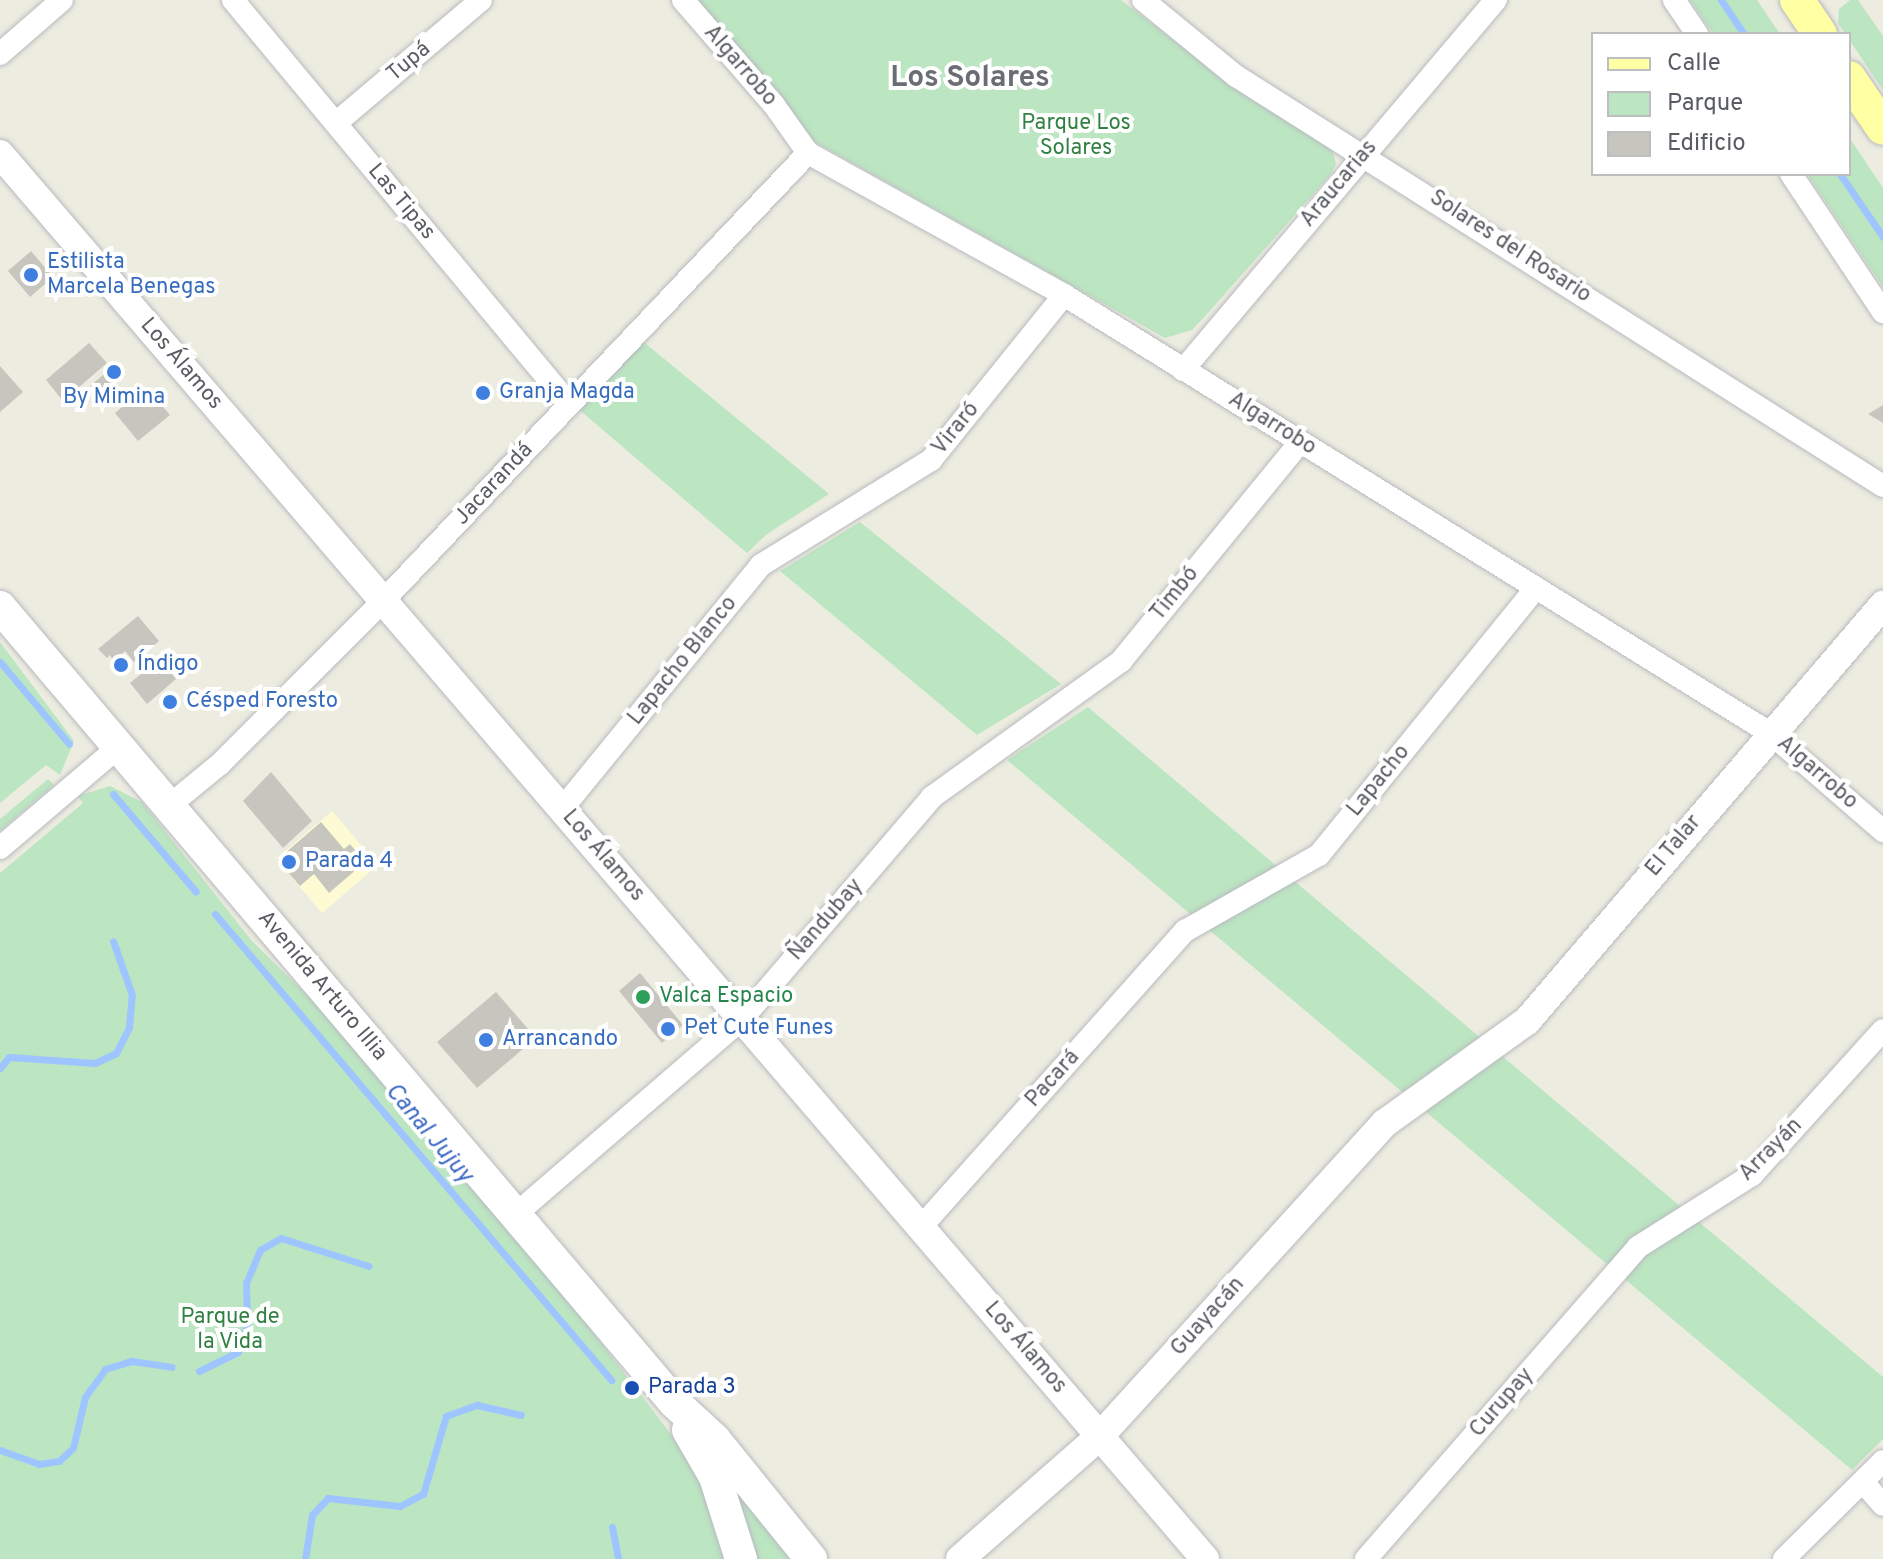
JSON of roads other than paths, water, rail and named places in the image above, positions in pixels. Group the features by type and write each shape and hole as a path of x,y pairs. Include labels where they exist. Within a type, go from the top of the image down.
{"main road":[{"path":"1797,0 1819,32"},
{"path":"1851,81 1883,128"},
{"name":"Avenida Arturo Illia","path":"0,607 674,1402 715,1440 811,1559"},
{"name":"Avenida Arturo Illia","path":"674,1402 715,1477 741,1559"}],"street":[{"path":"0,54 62,0"},
{"name":"Las Tipas","path":"233,0 569,404"},
{"name":"Tupá","path":"336,123 481,0"},
{"name":"Algarrobo","path":"683,0 774,105 808,153 1064,295 1770,733 1883,831"},
{"name":"Solares del Rosario","path":"1143,0 1236,76 1883,486"},
{"name":"Araucarias","path":"1183,370 1496,0"},
{"path":"1674,0 1696,32"},
{"name":"Jacarandá","path":"170,805 220,764 383,601 808,153"},
{"name":"Los Álamos","path":"0,154 1205,1559"},
{"path":"1792,176 1883,312"},
{"name":"Viraró","path":"818,530 931,460 1064,295"},
{"name":"Timbó","path":"1031,725 1121,661 1300,442"},
{"name":"Lapacho Blanco","path":"562,809 761,565 818,530"},
{"name":"Lapacho","path":"1185,931 1319,855 1536,588"},
{"name":"El Talar","path":"1453,1074 1527,1021 1770,733 1883,605"},
{"name":"Ñandubay","path":"516,1214 742,1019 932,797 1031,725"},
{"path":"0,848 120,746"},
{"name":"Pacará","path":"921,1227 1185,931"},
{"name":"Arrayán","path":"1638,1247 1752,1175 1883,1030"},
{"name":"Guayacán","path":"960,1559 1100,1436 1385,1123 1453,1074"},
{"name":"Curupay","path":"1366,1559 1638,1247"},
{"path":"1784,1559 1883,1461"},
{"path":"1863,1482 1883,1505"}],"waterway":[{"path":"1721,0 1743,32"},
{"path":"1841,176 1883,237"},
{"name":"Canal Jujuy","path":"0,662 69,744"},
{"name":"Canal Jujuy","path":"113,794 196,892"},
{"name":"Canal Jujuy","path":"215,914 611,1380"},
{"path":"0,1068 9,1057 95,1063 116,1053 129,1027 132,995 113,941"},
{"path":"199,1371 238,1352 247,1326 246,1283 260,1250 281,1238 369,1266"},
{"path":"0,1450 39,1464 59,1461 73,1448 85,1397 105,1369 132,1361 172,1367"},
{"path":"305,1559 312,1515 328,1498 400,1506 423,1494 446,1416 477,1405 521,1415"},
{"path":"612,1527 618,1559"}],"place":[{"name":"Estilista Marcela Benegas","path":"31,275"},
{"name":"By Mimina","path":"114,372"},
{"name":"Granja Magda","path":"483,393"},
{"name":"Índigo","path":"121,665"},
{"name":"Césped Foresto","path":"170,702"},
{"name":"Parada 4","path":"289,862"},
{"name":"Valca Espacio","path":"643,997"},
{"name":"Pet Cute Funes","path":"668,1029"},
{"name":"Arrancando","path":"486,1040"},
{"name":"Parada 3","path":"632,1388"}],"district":[{"name":"Los Solares","path":"970,79"}],"park label":[{"name":"Parque Los Solares","path":"1076,136"},
{"name":"Parque de la Vida","path":"230,1330"}]}
